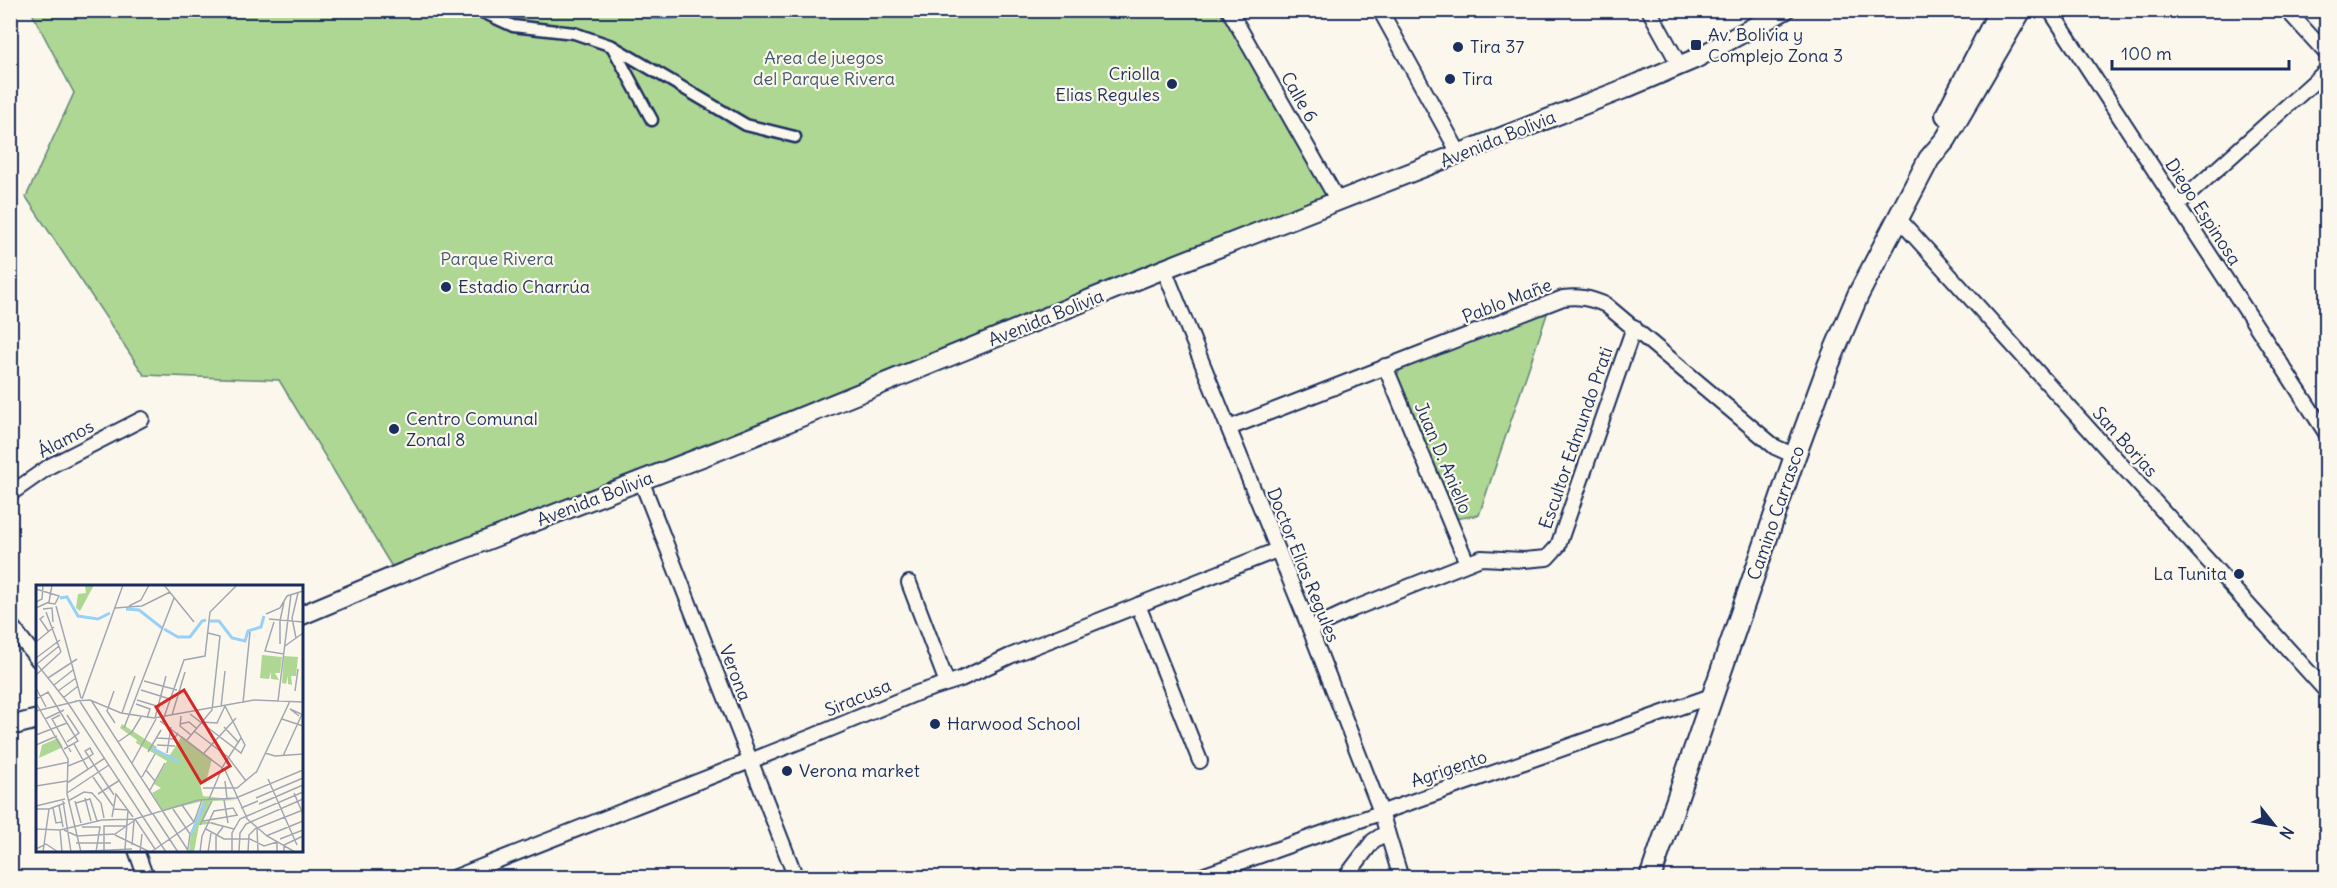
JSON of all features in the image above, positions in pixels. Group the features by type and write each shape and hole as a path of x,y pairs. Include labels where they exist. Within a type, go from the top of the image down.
{"main road":[{"name":"Camino Carrasco","path":"1929,159 1936,134 2000,10"},
{"name":"Camino Carrasco","path":"1650,878 1795,456 1828,366 1854,305 1929,159 1946,139 2021,10"}],"street":[{"path":"478,10 513,26 574,33 612,46 746,125 795,138"},
{"name":"Calle 6","path":"1229,10 1338,201"},
{"path":"1380,10 1460,155"},
{"path":"1649,10 1680,66"},
{"name":"Avenida Bolivia","path":"303,615 1680,66 1744,34 1785,10"},
{"name":"Diego Espinosa","path":"2050,10 2326,430"},
{"path":"2287,10 2326,53"},
{"path":"612,46 652,120"},
{"path":"2177,205 2326,71"},
{"name":"San Borjas","path":"1897,218 2326,691"},
{"name":"Doctor Elias Regules","path":"1164,270 1310,629 1381,812 1401,878"},
{"name":"Pablo Mañe","path":"1228,428 1563,298 1591,298 1606,305 1634,327 1775,447 1795,456"},
{"name":"Escultor Edmundo Prati","path":"1310,629 1353,609 1481,558 1540,560 1554,552 1634,327"},
{"name":"Juan D. Aniello","path":"1385,366 1467,563"},
{"name":"Álamos","path":"10,494 50,466 142,419"},
{"name":"Verona","path":"641,480 796,878"},
{"name":"Siracusa","path":"453,878 1276,550"},
{"path":"909,583 947,683"},
{"path":"1138,605 1200,761"},
{"path":"10,624 36,657"},
{"name":"Agrigento","path":"1196,878 1714,694"},
{"path":"10,726 36,720"},
{"path":"1345,878 1373,841 1387,832"},
{"path":"137,852 146,878"}],"green space":[{"name":"Parque Rivera","path":"1226,10 1327,197 1318,204 392,567 279,380 144,375 26,197 74,93 31,11"},
{"path":"1549,308 1479,515 1455,519 1397,375 1403,365"}],"water":[{"path":"614,11 692,11 675,18 654,19"}],"place":[{"name":"Av. Bolivia y Complejo Zona 3","path":"1696,45"},
{"name":"Tira 37","path":"1458,47"},
{"name":"Tira","path":"1450,79"},
{"name":"Criolla Elias Regules","path":"1172,84"},
{"name":"Estadio Charrúa","path":"446,287"},
{"name":"Centro Comunal Zonal 8","path":"394,429"},
{"name":"La Tunita","path":"2239,574"},
{"name":"Harwood School","path":"935,724"},
{"name":"Verona market","path":"787,771"}],"park label":[{"name":"Area de juegos del Parque Rivera","path":"824,68"}]}
